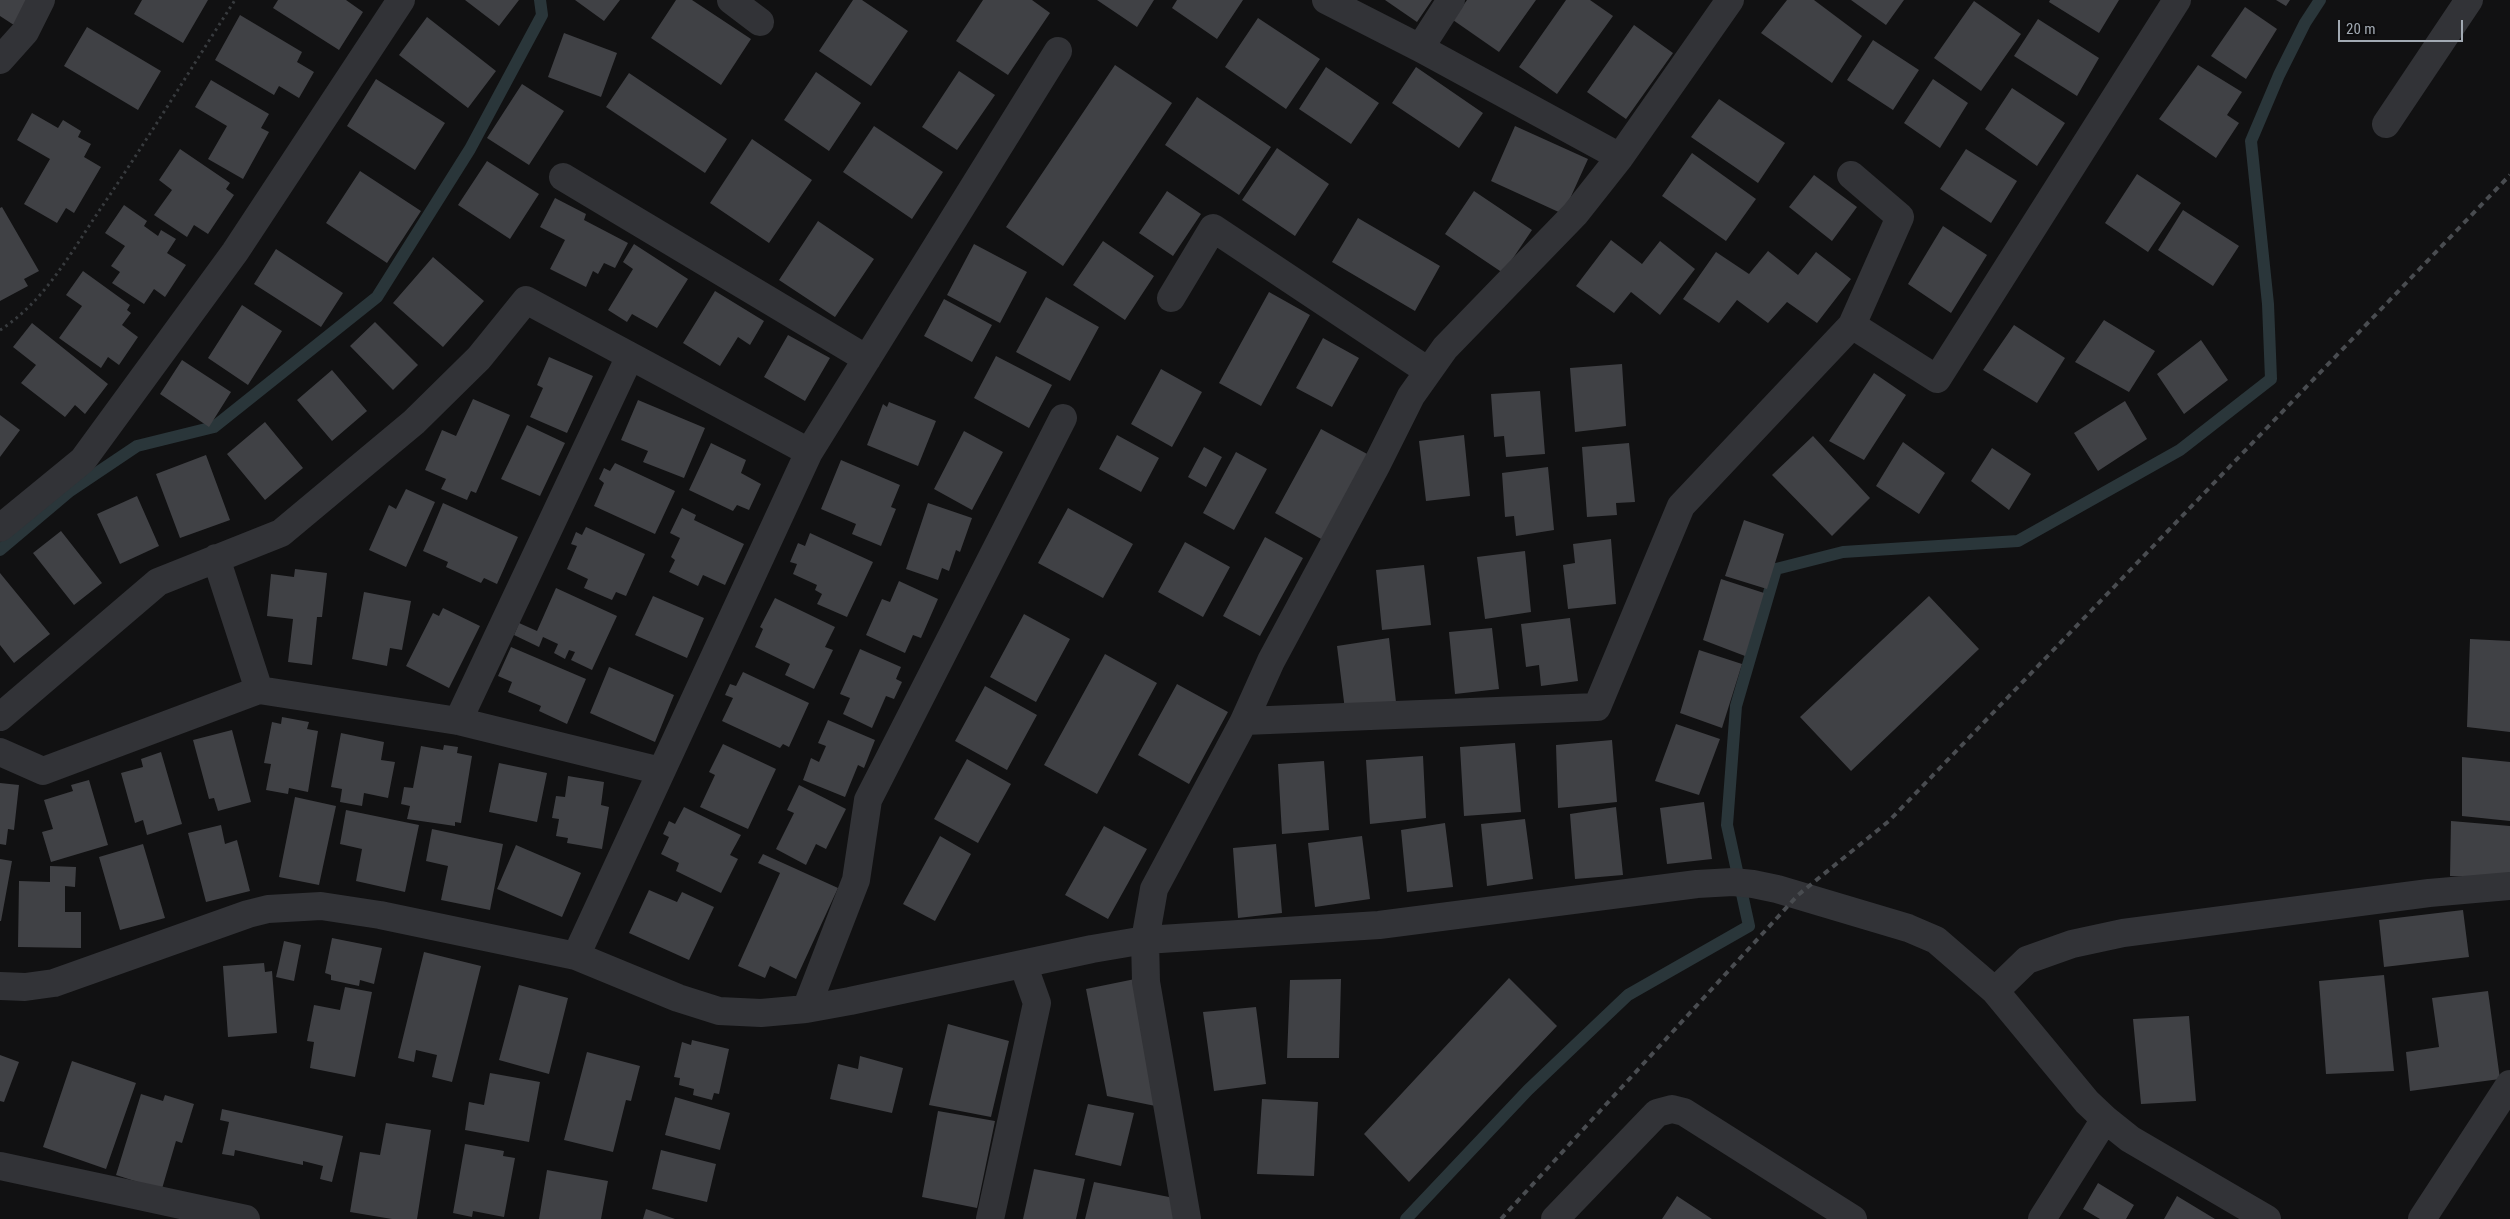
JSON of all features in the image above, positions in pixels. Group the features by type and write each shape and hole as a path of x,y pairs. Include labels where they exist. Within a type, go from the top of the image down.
{"street":[{"path":"0,60 25,32 41,0"},
{"path":"0,528 83,460 235,252 401,0"},
{"path":"731,0 760,22"},
{"path":"1326,0 1420,48 1620,157"},
{"path":"1420,48 1452,0"},
{"path":"1187,1219 1146,982 1145,940 1154,890 1244,721 1270,661 1377,464 1411,396 1445,348 1575,214 1620,157 1730,0"},
{"path":"1852,325 1937,379 2177,0"},
{"path":"2386,124 2468,0"},
{"path":"576,956 810,452 1058,51"},
{"path":"1244,721 1597,707 1681,506 1852,325 1900,217 1851,175"},
{"path":"563,177 867,359"},
{"path":"1171,298 1213,228 1428,371"},
{"path":"0,717 158,582 281,533 414,422 478,358 526,300 810,452"},
{"path":"458,720 630,356"},
{"path":"806,1009 856,880 868,800 1063,418"},
{"path":"216,558 259,690"},
{"path":"0,752 43,770 259,690 458,720 661,771"},
{"path":"0,986 25,987 54,983 248,914 268,909 321,906 380,915 576,956 678,998 719,1011 761,1013 806,1009 1145,940 1380,925 1668,887 1733,882 1777,889 1908,928 1936,940 1995,991 2087,1102 2105,1119 2130,1139 2267,1219"},
{"path":"1995,991 2026,960 2072,944 2123,933 2428,893 2510,886"},
{"path":"990,1219 1037,1003 1023,964"},
{"path":"2422,1219 2510,1084"},
{"path":"1555,1219 1658,1113 1672,1109 1684,1112 1854,1219"},
{"path":"2042,1219 2105,1119"},
{"path":"0,1166 246,1219"}],"path":[{"path":"0,330 17,319 39,298 118,182 235,0"}],"building":[{"path":"0,0 38,0 20,29 0,16"},
{"path":"142,0 208,0 183,43 134,14"},
{"path":"278,0 346,0 363,12 339,50 273,8"},
{"path":"465,0 519,0 499,26"},
{"path":"575,0 620,0 604,21"},
{"path":"676,0 692,0 751,39 721,85 651,38"},
{"path":"853,0 862,0 908,31 871,86 819,51"},
{"path":"983,0 1032,0 1050,13 1008,75 956,41"},
{"path":"1097,0 1154,0 1137,27"},
{"path":"1177,0 1243,0 1217,39 1172,8"},
{"path":"1385,0 1432,0 1417,22"},
{"path":"1467,0 1536,0 1499,52 1453,20"},
{"path":"1566,0 1590,0 1613,16 1557,94 1519,67"},
{"path":"1787,0 1814,0 1862,36 1832,83 1761,33"},
{"path":"1851,0 1904,0 1886,25"},
{"path":"2050,0 2119,0 2099,33 2049,2"},
{"path":"2276,0 2290,0 2286,6"},
{"path":"1974,1 2021,34 1981,91 1934,58"},
{"path":"2245,7 2277,29 2246,79 2211,56"},
{"path":"240,15 302,52 297,62 314,72 299,98 279,86 274,95 215,60"},
{"path":"427,17 496,71 468,108 399,55"},
{"path":"1258,18 1320,59 1286,109 1225,67"},
{"path":"2038,19 2099,58 2077,96 2014,56"},
{"path":"1634,25 1673,53 1626,119 1587,92"},
{"path":"87,27 161,71 138,110 64,66"},
{"path":"564,33 617,53 601,97 548,77"},
{"path":"1873,40 1919,70 1893,110 1847,80"},
{"path":"1115,65 1172,103 1063,266 1006,227"},
{"path":"2198,65 2242,92 2227,115 2239,123 2216,158 2159,119"},
{"path":"1326,67 1379,103 1351,144 1299,109"},
{"path":"1416,67 1483,113 1459,148 1392,103"},
{"path":"959,71 995,95 957,150 922,127"},
{"path":"816,72 861,103 829,151 784,120"},
{"path":"629,73 727,139 705,173 606,107"},
{"path":"376,79 445,123 415,170 347,126"},
{"path":"1933,79 1968,103 1940,148 1904,123"},
{"path":"211,80 269,114 261,128 269,132 243,179 208,159 227,126 195,107"},
{"path":"522,84 564,111 529,165 487,138"},
{"path":"2012,88 2065,123 2037,166 1985,129"},
{"path":"1197,97 1271,147 1239,195 1165,145"},
{"path":"1719,99 1785,143 1758,183 1691,137"},
{"path":"32,113 58,128 63,120 81,131 78,137 91,144 84,157 101,167 74,213 66,208 57,223 24,204 50,159 17,140"},
{"path":"874,126 943,172 912,219 843,172"},
{"path":"1515,126 1588,159 1563,214 1491,181"},
{"path":"752,139 812,180 769,243 710,203"},
{"path":"1277,148 1329,184 1295,236 1242,200"},
{"path":"180,149 230,183 226,189 234,195 208,234 194,225 187,237 154,215 172,190 159,180"},
{"path":"1966,149 2017,181 1991,223 1940,189"},
{"path":"1692,153 1756,199 1726,241 1662,196"},
{"path":"487,161 539,194 510,239 458,205"},
{"path":"360,171 421,211 387,263 326,223"},
{"path":"2137,174 2181,203 2148,252 2105,223"},
{"path":"1814,175 1857,207 1832,241 1789,207"},
{"path":"1167,191 1201,214 1173,256 1139,233"},
{"path":"1474,191 1532,230 1503,273 1445,234"},
{"path":"555,198 586,214 584,220 628,243 615,268 604,263 598,274 593,271 586,287 550,269 565,240 540,227"},
{"path":"124,205 147,221 144,226 158,236 161,230 176,239 167,253 186,265 165,297 154,289 144,304 112,283 120,272 111,266 125,246 105,233"},
{"path":"2,207 39,271 24,279 28,286 0,301 0,208"},
{"path":"2183,210 2239,246 2213,286 2158,250"},
{"path":"1358,218 1440,266 1415,311 1332,262"},
{"path":"818,221 874,259 835,317 779,280"},
{"path":"1943,226 1987,255 1951,313 1908,284"},
{"path":"1611,240 1642,264 1660,241 1695,269 1660,315 1631,292 1614,313 1576,286"},
{"path":"1103,241 1154,276 1125,320 1073,285"},
{"path":"634,244 688,279 657,328 632,314 627,322 608,310 633,269 623,262"},
{"path":"974,244 1027,272 1000,323 947,295"},
{"path":"276,249 343,293 321,327 254,284"},
{"path":"1768,251 1798,275 1816,252 1851,279 1817,323 1787,302 1768,323 1737,300 1719,323 1683,299 1716,252 1749,274"},
{"path":"433,257 484,301 443,347 393,303"},
{"path":"83,271 130,305 127,310 131,313 122,325 138,337 119,365 108,357 101,368 59,338 82,306 66,295"},
{"path":"715,291 764,321 750,345 738,337 720,366 683,343"},
{"path":"1269,292 1310,315 1261,406 1219,383"},
{"path":"1046,297 1099,327 1070,381 1016,352"},
{"path":"944,299 992,325 972,362 924,336"},
{"path":"242,305 282,331 248,385 208,358"},
{"path":"2104,320 2155,351 2129,392 2075,362"},
{"path":"375,322 418,365 393,390 350,346"},
{"path":"32,323 108,384 85,414 75,405 65,417 21,383 36,365 13,347"},
{"path":"2014,325 2065,358 2037,403 1983,370"},
{"path":"788,335 830,358 805,401 764,377"},
{"path":"1323,338 1359,358 1332,407 1296,388"},
{"path":"2201,340 2228,380 2184,414 2157,374"},
{"path":"996,356 1052,385 1029,428 974,398"},
{"path":"549,357 593,376 567,433 530,417 543,388 537,385"},
{"path":"182,360 231,392 209,427 160,394"},
{"path":"1622,364 1626,426 1575,432 1570,368"},
{"path":"1161,369 1202,392 1172,447 1131,424"},
{"path":"332,370 367,411 332,441 297,400"},
{"path":"1874,373 1906,395 1864,460 1829,441"},
{"path":"1540,391 1545,454 1506,457 1504,436 1494,437 1491,394"},
{"path":"473,399 510,415 476,493 471,491 467,500 441,489 446,479 425,470 442,430 456,436"},
{"path":"638,400 705,428 684,478 643,462 648,451 621,440"},
{"path":"2125,401 2147,439 2098,471 2074,433"},
{"path":"889,402 936,421 918,466 867,445 883,404 887,407"},
{"path":"0,415 20,430 0,457"},
{"path":"265,422 303,468 265,500 227,454"},
{"path":"527,425 565,443 540,496 501,479"},
{"path":"1321,429 1369,455 1323,540 1275,513"},
{"path":"964,431 1003,452 972,510 934,489"},
{"path":"1117,435 1159,458 1141,492 1099,469"},
{"path":"1464,435 1470,496 1426,501 1419,441"},
{"path":"1813,436 1870,498 1832,536 1772,475"},
{"path":"1903,442 1945,473 1919,514 1876,486"},
{"path":"711,443 746,460 741,473 761,484 749,510 737,505 733,511 689,490"},
{"path":"1629,443 1635,502 1616,503 1617,515 1587,517 1582,447"},
{"path":"1204,447 1222,457 1206,487 1188,477"},
{"path":"1992,448 2031,474 2009,510 1971,481"},
{"path":"1236,452 1267,469 1234,530 1203,513"},
{"path":"206,455 230,520 180,538 156,474"},
{"path":"841,460 900,485 891,507 896,509 881,546 852,534 856,524 821,509"},
{"path":"615,463 675,491 655,534 594,506 604,483 599,479 604,468 610,471"},
{"path":"1548,467 1554,530 1516,536 1514,516 1505,517 1502,473"},
{"path":"406,489 435,502 406,567 369,550 389,505 396,509"},
{"path":"137,496 159,546 120,564 97,514"},
{"path":"443,503 518,537 497,584 484,578 481,583 446,567 448,562 423,551"},
{"path":"928,503 972,518 960,552 956,550 949,571 942,568 938,580 906,569"},
{"path":"682,508 696,515 694,520 744,544 725,585 703,575 698,586 669,572 675,560 671,557 680,538 670,533"},
{"path":"1068,508 1133,544 1103,598 1038,563"},
{"path":"1744,520 1784,534 1767,589 1725,576"},
{"path":"586,527 645,554 626,596 616,592 612,600 584,588 588,579 567,569 577,546 571,544 576,532 582,535"},
{"path":"61,531 102,583 74,605 33,553"},
{"path":"810,533 873,562 847,617 817,604 822,594 815,590 817,585 793,574 797,564 790,562 798,543 805,546"},
{"path":"1265,537 1303,558 1260,636 1223,616"},
{"path":"1611,539 1616,604 1568,609 1563,565 1575,563 1573,544"},
{"path":"1185,542 1230,567 1203,617 1158,592"},
{"path":"1525,551 1531,612 1485,619 1477,557"},
{"path":"1424,565 1431,625 1382,630 1376,570"},
{"path":"295,569 327,573 322,617 317,617 312,665 288,662 293,619 267,616 271,574 294,577"},
{"path":"0,573 50,634 14,663 0,645"},
{"path":"1721,579 1764,593 1745,656 1703,640"},
{"path":"899,581 938,599 921,638 913,635 905,653 866,635 882,599 890,602"},
{"path":"556,588 617,616 592,670 571,660 575,652 569,650 565,659 554,653 558,644 543,637 539,647 514,635 519,623 537,631"},
{"path":"364,592 411,601 402,650 390,648 387,666 352,659"},
{"path":"653,596 704,618 687,658 635,635"},
{"path":"1929,596 1979,649 1851,771 1800,717"},
{"path":"775,598 835,627 825,647 833,650 814,689 785,675 790,664 755,647 763,629 760,627"},
{"path":"443,608 480,626 449,688 406,666 433,613 439,616"},
{"path":"1024,614 1070,639 1036,702 990,677"},
{"path":"1570,618 1578,681 1541,686 1539,665 1526,667 1521,624"},
{"path":"1492,628 1499,689 1455,694 1449,632"},
{"path":"1389,638 1396,702 1345,710 1337,646"},
{"path":"2470,639 2510,641 2510,732 2467,727"},
{"path":"511,647 586,679 567,724 539,711 541,706 508,692 512,682 498,676"},
{"path":"860,649 901,667 896,679 902,682 894,699 886,696 872,728 843,714 850,698 840,694"},
{"path":"1699,650 1742,664 1722,728 1680,713"},
{"path":"1105,654 1157,683 1097,794 1044,765"},
{"path":"609,667 674,695 655,742 590,713"},
{"path":"743,672 809,703 789,747 783,744 780,748 722,721 733,698 725,695 730,684 736,686"},
{"path":"1177,684 1228,712 1189,784 1138,755"},
{"path":"985,686 1037,715 1007,770 955,741"},
{"path":"282,717 309,722 307,729 318,731 308,792 289,788 288,794 266,790 271,764 264,763 272,722 281,724"},
{"path":"828,720 875,740 864,768 858,765 845,797 803,780 811,758 819,762 826,746 818,743"},
{"path":"1676,724 1720,739 1699,795 1655,781"},
{"path":"232,730 251,802 218,811 214,798 209,799 193,740"},
{"path":"341,733 384,742 381,760 395,762 388,798 364,793 362,806 340,802 342,789 331,787"},
{"path":"1612,740 1617,802 1558,808 1556,745"},
{"path":"1515,743 1521,812 1464,816 1460,747"},
{"path":"723,744 776,769 748,829 700,807 715,775 709,772"},
{"path":"444,745 458,747 457,753 472,756 461,823 455,822 455,826 407,819 410,806 401,804 404,787 413,788 421,746 443,750"},
{"path":"161,752 182,824 147,835 143,820 135,823 121,773 143,767 141,759"},
{"path":"1423,756 1426,818 1370,824 1366,760"},
{"path":"2462,757 2510,762 2510,821 2462,816"},
{"path":"967,759 1011,784 978,843 934,819"},
{"path":"1324,761 1329,830 1282,834 1278,764"},
{"path":"499,763 547,773 537,822 489,812"},
{"path":"568,776 604,782 601,805 609,807 602,849 567,843 568,838 556,836 559,819 552,818 556,796 565,797"},
{"path":"89,780 108,845 51,862 42,832 53,829 44,800 73,791 71,785"},
{"path":"0,783 19,785 14,830 8,829 6,845 0,844"},
{"path":"799,785 846,809 826,849 816,844 806,865 776,849 794,813 787,810"},
{"path":"295,797 336,806 319,885 279,877"},
{"path":"1704,802 1712,859 1667,864 1660,808"},
{"path":"684,807 741,835 730,855 738,859 721,893 676,871 679,863 661,854 669,837 663,834 669,821 675,824"},
{"path":"1616,807 1623,875 1575,879 1570,814"},
{"path":"346,810 419,825 405,892 356,881 362,849 340,844"},
{"path":"1525,819 1533,879 1487,886 1481,824"},
{"path":"2451,821 2510,826 2510,878 2450,876"},
{"path":"1445,823 1453,887 1407,892 1401,830"},
{"path":"221,825 225,844 237,840 250,891 206,902 188,833"},
{"path":"1104,826 1147,849 1108,919 1065,895"},
{"path":"432,829 503,844 490,910 441,900 448,866 426,861"},
{"path":"940,836 971,854 935,921 903,904"},
{"path":"1362,836 1370,899 1315,907 1308,843"},
{"path":"143,844 165,918 120,930 99,857"},
{"path":"1276,844 1282,913 1238,918 1233,848"},
{"path":"516,845 581,873 562,917 497,889"},
{"path":"763,854 838,888 796,979 770,966 765,978 738,966 780,873 758,863"},
{"path":"0,859 12,861 1,921 0,921"},
{"path":"50,866 76,867 75,887 65,886 65,912 81,912 81,948 18,947 19,881 50,882"},
{"path":"649,890 677,902 682,892 714,907 689,960 629,933"},
{"path":"2463,910 2469,957 2384,967 2379,920"},
{"path":"332,938 382,948 374,984 360,980 359,986 331,980 331,975 325,973"},
{"path":"284,941 301,945 294,981 276,977"},
{"path":"424,952 481,966 452,1082 432,1077 437,1055 416,1050 414,1062 398,1058"},
{"path":"264,963 265,972 272,971 277,1033 228,1037 223,966"},
{"path":"2384,975 2394,1071 2326,1074 2319,981"},
{"path":"1509,978 1557,1026 1409,1182 1364,1134"},
{"path":"1135,979 1165,1108 1107,1096 1086,989"},
{"path":"1341,979 1339,1058 1287,1058 1290,980"},
{"path":"519,985 568,998 549,1074 499,1060"},
{"path":"345,987 372,992 355,1077 310,1068 314,1042 307,1041 314,1005 340,1010"},
{"path":"2488,991 2500,1079 2410,1091 2406,1052 2439,1047 2432,998"},
{"path":"1256,1007 1266,1084 1214,1091 1203,1012"},
{"path":"2189,1016 2196,1101 2141,1104 2133,1019"},
{"path":"948,1024 1009,1041 991,1117 929,1105"},
{"path":"692,1040 729,1049 719,1094 714,1093 712,1100 693,1095 694,1089 679,1085 680,1078 674,1077 682,1042 691,1045"},
{"path":"587,1052 640,1066 631,1101 626,1100 613,1152 564,1140"},
{"path":"0,1055 19,1062 4,1102 0,1101"},
{"path":"860,1056 903,1068 892,1113 830,1099 838,1064 858,1069"},
{"path":"72,1061 136,1083 106,1169 43,1147"},
{"path":"490,1073 540,1082 529,1142 465,1130 469,1102 484,1105"},
{"path":"141,1094 163,1101 165,1095 194,1104 182,1143 176,1141 159,1199 144,1184 116,1175"},
{"path":"675,1097 730,1113 720,1150 665,1135"},
{"path":"1262,1099 1318,1102 1314,1176 1257,1174"},
{"path":"1088,1104 1134,1113 1121,1166 1075,1155"},
{"path":"222,1109 343,1136 332,1182 320,1179 323,1166 303,1161 303,1165 235,1150 234,1156 222,1154 229,1122 220,1120"},
{"path":"938,1111 995,1121 977,1208 922,1197"},
{"path":"386,1123 431,1130 417,1219 392,1219 350,1212 360,1152 380,1155"},
{"path":"465,1144 504,1151 503,1156 515,1158 504,1217 473,1211 472,1217 453,1213"},
{"path":"661,1150 716,1164 707,1202 652,1189"},
{"path":"1034,1169 1085,1179 1076,1219 1023,1219"},
{"path":"547,1170 608,1181 601,1219 539,1219"},
{"path":"1094,1182 1184,1200 1181,1219 1085,1219"},
{"path":"2098,1183 2134,1205 2126,1219 2100,1219 2083,1209"},
{"path":"1677,1196 1712,1219 1662,1219"},
{"path":"2177,1196 2215,1219 2164,1219"},
{"path":"646,1209 675,1219 643,1219"}],"waterway":[{"path":"0,550 70,491 137,446 214,427 377,297 470,149 542,15 540,0"},
{"path":"1406,1219 1528,1090 1628,995 1749,926 1727,825 1736,706 1776,569 1843,552 2018,541 2180,450 2271,379 2268,304 2251,141 2279,75 2305,23 2320,0"}],"railway":[{"path":"1501,1219 1798,895 1889,821 2510,175"}]}
